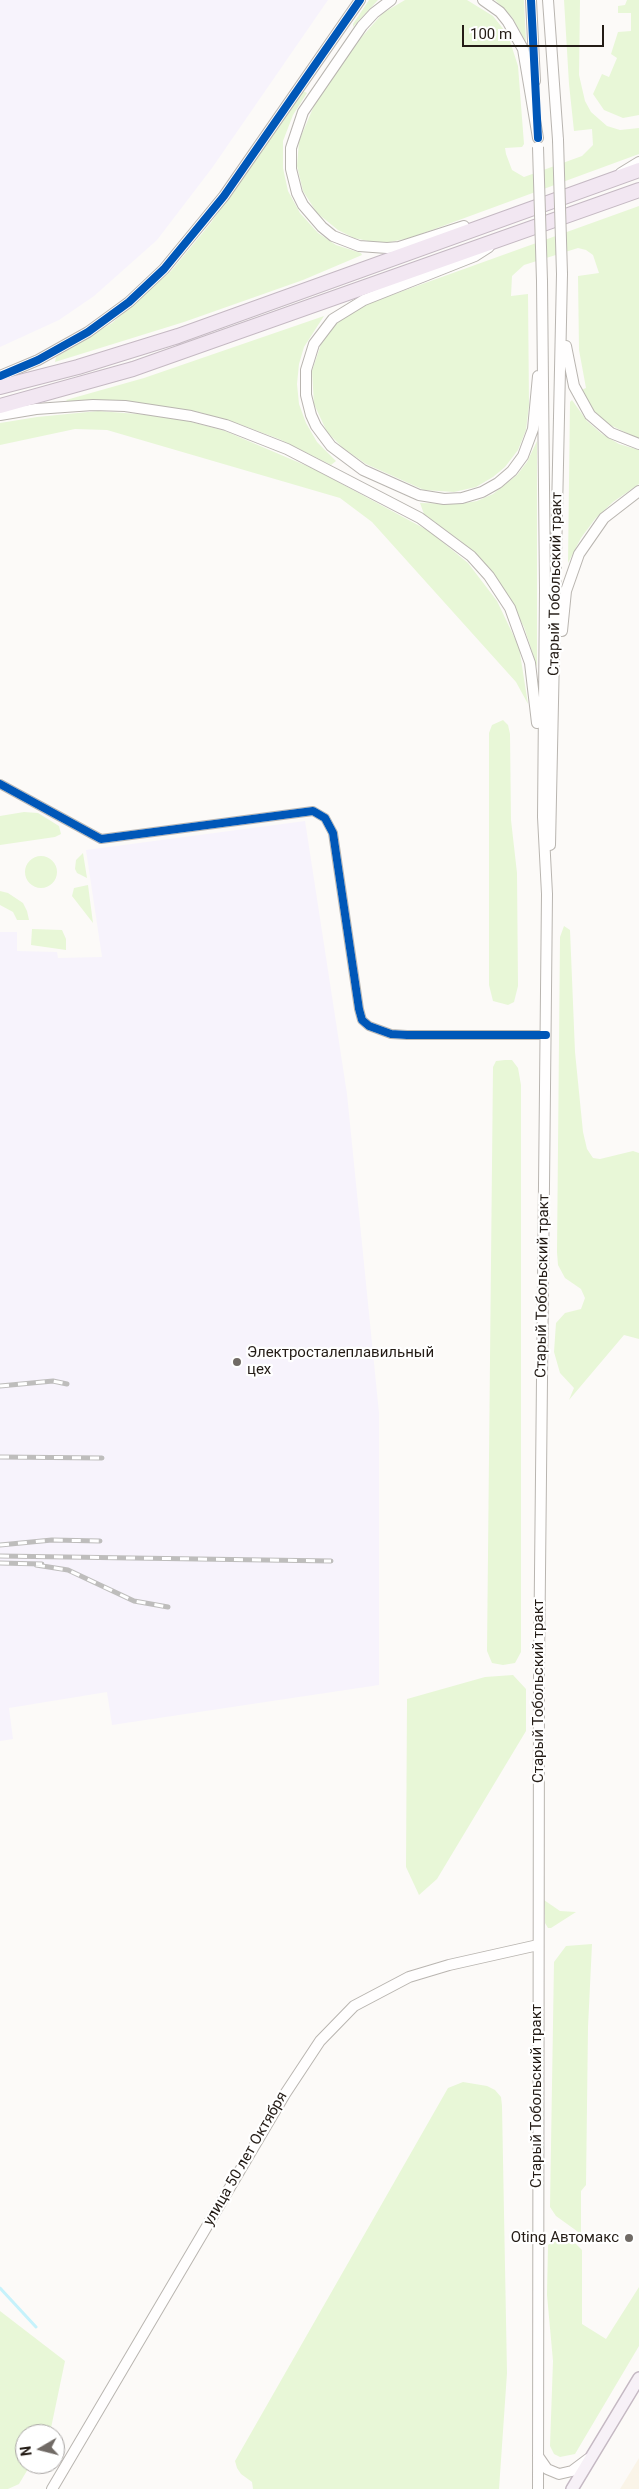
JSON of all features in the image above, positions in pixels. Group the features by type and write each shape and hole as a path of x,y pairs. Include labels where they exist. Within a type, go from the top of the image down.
{"highway":[{"path":"0,387 78,367 178,336 639,170"},
{"path":"0,406 142,366 495,243 639,190"}],"main road":[{"path":"0,376 38,360 88,332 129,302 164,270 224,196 360,0"},
{"path":"391,0 374,13 362,26 311,98 300,118 291,148 291,168 297,192 313,218 334,236 359,246 373,248 399,246 465,226 494,221"},
{"path":"483,0 500,12 508,22 523,49 538,142"},
{"path":"531,0 538,142"},
{"name":"Старый Тобольский тракт","path":"538,2489 538,1945 547,894 562,313 558,140 550,0"},
{"name":"Старый Тобольский тракт","path":"538,142 543,310 548,814"},
{"path":"612,179 639,162"},
{"path":"618,198 639,197"},
{"path":"495,243 476,256 354,305 333,319 314,344 306,370 308,406 316,426 340,454 363,470 419,495 454,499 490,488 505,477 518,463 531,438 536,408 543,310"},
{"path":"562,313 569,368 581,402 599,425 611,433 639,444"},
{"path":"0,415 85,406 125,406 174,413 217,423 256,436 315,462 420,518 445,535 471,556 489,576 510,608 523,639 534,688 538,768 548,814"},
{"path":"548,814 558,769 562,622 569,581 579,554 592,532 617,506 639,491"},
{"name":"улица 50 лет Октября","path":"52,2489 285,2094 320,2040 354,2006 409,1977 449,1965 538,1945"},
{"path":"572,2489 639,2378"},
{"path":"537,2451 547,2470 558,2474 572,2471 592,2455"}],"street":[{"path":"0,784 102,839 313,811 325,818 334,833 362,1020 369,1026 384,1032 408,1035 546,1035"}],"shaded area":[{"path":"0,0 328,0 212,168 157,240 94,296 59,320 0,347"},
{"path":"305,821 347,1094 379,1413 379,1685 112,1725 107,1692 9,1708 13,1739 0,1741 0,932 17,932 17,951 57,952 58,958 102,957 86,850"},
{"path":"639,2458 639,2489 620,2489"}],"green space":[{"path":"369,0 378,0 353,27 353,24"},
{"path":"405,0 467,0 493,16 508,35 518,66 524,144 522,147 505,148 512,170 524,177 582,156 593,145 592,129 574,131 569,84 564,0 580,0 579,75 585,101 591,112 607,126 620,130 639,128 639,154 410,238 390,242 373,242 354,238 338,230 317,213 303,191 297,166 299,141 316,101 360,39 383,13"},
{"path":"495,0 524,0 526,42 512,17"},
{"path":"627,0 639,0 639,115 623,118 604,110 593,94 602,74 609,77 617,58 611,54 618,32 631,31 631,13 618,13 618,6 625,5"},
{"path":"303,91 307,93 293,115 283,141 283,168 288,191 300,213 318,233 336,245 361,253 362,255 303,280 184,322 55,362 56,357 112,323 171,271 210,224"},
{"path":"639,206 639,439 608,424 594,411 581,390 586,388 579,350 578,276 599,273 593,255 586,250 578,248 524,265 512,276 511,296 528,294 529,405 526,430 518,450 505,467 493,477 476,487 454,492 424,490 366,464 343,448 327,432 314,404 312,371 322,341 341,318 364,305"},
{"path":"324,316 304,347 299,364 297,384 299,404 306,423 317,442 336,461 331,465 279,439 199,412 131,402 68,402 66,400 144,378"},
{"path":"572,400 587,421 602,434 619,444 639,450 639,484 613,502 595,519 581,538 568,563 570,402"},
{"path":"98,411 180,419 225,431 314,469 429,531 468,563 497,601 519,647 528,704 516,682 372,522 340,498 107,430 75,429 0,445 0,423"},
{"path":"537,441 537,667 524,627 494,575 462,542 424,514 420,503 460,504 477,501 493,494 517,475 527,462"},
{"path":"503,720 508,725 510,734 511,820 517,873 518,986 514,1002 508,1005 493,1001 489,985 489,733 492,725"},
{"path":"24,812 38,813 59,826 61,834 55,837 0,845 0,816"},
{"path":"83,853 87,878 77,873 75,869 76,860"},
{"path":"41,856 47,857 52,861 56,866 56,878 52,883 47,887 41,888 35,887 30,883 26,878 25,872 26,866 30,861 35,857"},
{"path":"88,885 93,923 72,896 74,888"},
{"path":"0,891 8,893 23,903 29,920 17,920 13,912 0,905"},
{"path":"564,926 570,930 575,1052 583,1132 587,1149 593,1158 600,1159 633,1151 639,1153 639,1339 624,1335 569,1400 574,1388 560,1373 554,1352 556,1323 565,1313 581,1309 585,1298 581,1289 565,1278 558,1265 557,1252 560,937"},
{"path":"32,929 62,930 66,939 66,950 31,945"},
{"path":"512,1060 518,1068 521,1085 521,1652 515,1663 503,1665 492,1663 487,1651 493,1067 496,1061"},
{"path":"513,1675 526,1689 526,1731 437,1879 419,1895 406,1867 407,1699 485,1677"},
{"path":"544,1900 560,1911 576,1912 548,1928 545,1923"},
{"path":"592,1944 588,2027 586,2185 581,2191 581,2234 556,2216 550,2207 554,1962 566,1946"},
{"path":"463,2082 487,2086 495,2090 501,2097 502,2106 507,2373 499,2489 253,2489 252,2482 241,2474 235,2461 448,2088"},
{"path":"563,2238 576,2244 582,2250 582,2324 606,2339 639,2287 639,2346 575,2454 560,2457 554,2454 550,2446 553,2361 547,2295 548,2245 554,2240"},
{"path":"0,2311 65,2361 52,2424 15,2424 15,2474 25,2474 19,2484 8,2489 0,2489"}],"waterway":[{"path":"0,2288 36,2327"}],"railway":[{"path":"0,1386 53,1381 67,1384"},
{"path":"0,1457 102,1458"},
{"path":"0,1545 52,1540 100,1541"},
{"path":"0,1556 331,1561"},
{"path":"0,1563 42,1564"},
{"path":"36,1565 68,1570 134,1601 168,1607"}],"cycle path":[{"path":"0,376 38,360 88,332 129,302 164,269 224,196 360,0"},
{"path":"531,0 538,138"},
{"path":"0,784 101,839 313,811 325,818 333,833 362,1020 369,1026 391,1034 546,1035"}],"place":[{"name":"Электросталеплавильный цех","path":"237,1362"},
{"name":"Oting Автомакс","path":"629,2238"}]}
